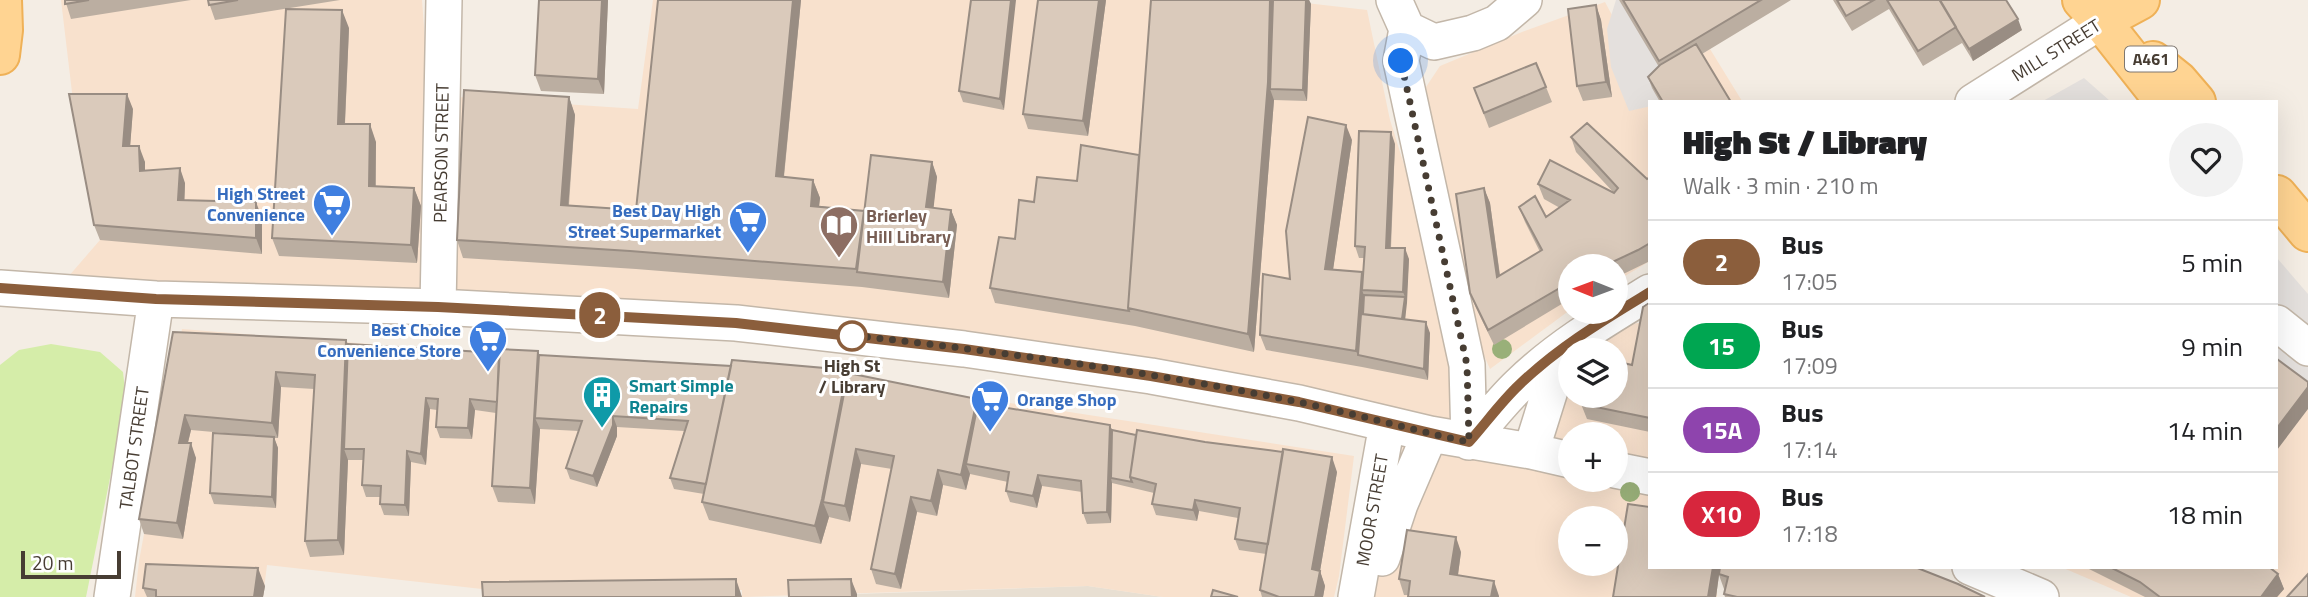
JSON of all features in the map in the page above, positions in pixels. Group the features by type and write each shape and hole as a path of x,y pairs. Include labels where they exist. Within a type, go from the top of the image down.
{"main road":[{"path":"0,55 2,0"},
{"name":"MILL STREET","path":"2091,10 2140,0"},
{"name":"A461","path":"2091,10 2163,100"},
{"name":"A461","path":"2091,10 2178,81 2194,100"},
{"path":"2278,196 2308,232"}],"street":[{"path":"1400,15 1434,42 1473,33 1497,23 1524,0"},
{"name":"PEARSON STREET","path":"438,307 448,1"},
{"name":"MILL STREET","path":"1982,100 2020,91 2091,10"},
{"path":"1400,15 1401,61 1467,365 1469,442"},
{"path":"0,288 156,299 438,307 736,323 921,343 1299,402 1430,434 1558,457"},
{"path":"1585,338 1648,293"},
{"name":"TALBOT STREET","path":"113,590 156,299"},
{"path":"2278,324 2308,348"},
{"path":"1469,442 1518,385 1558,357"},
{"path":"1531,451 1552,384 1558,374"},
{"name":"MOOR STREET","path":"1356,597 1387,424"},
{"name":"MOOR STREET","path":"1370,597 1400,504 1430,434"},
{"path":"1628,473 1648,477"},
{"path":"1975,569 2041,597"}],"shaded area":[{"path":"61,0 422,0 429,95 638,109 653,0 1280,0 1367,10 1390,120 1467,365 1469,441 1531,451 1558,384 1558,408 1628,408 1628,338 1579,338 1583,332 1648,321 1648,569 1656,569 1717,588 1717,597 1365,597 1407,429 964,349 55,292 100,240 74,109"},
{"path":"1616,0 1619,0 1672,86 1667,97 1648,100 1648,106 1629,111 1611,67 1607,29"},
{"path":"1605,2 1651,88 1665,76 1710,49 1741,100 1648,100 1648,262 1628,274 1628,254 1558,254 1558,319 1490,369 1471,326 1426,87 1440,66"},
{"path":"2084,78 2109,100 2045,100"},
{"path":"2278,259 2308,294 2308,393 2278,371"},
{"path":"182,329 907,387 1354,456 1339,576 1334,597 1163,597 1088,586 742,597 742,590 491,590 267,565 263,597 135,597 139,561"},
{"path":"2278,371 2308,393 2308,597 2131,597 2066,569 2278,569"},
{"path":"1088,586 1163,597 857,597 857,594"}],"green space":[{"path":"51,344 100,352 123,372 126,399 86,597 0,597 0,365 19,350"}],"building":[{"path":"65,0 89,0 65,4"},
{"path":"208,0 238,0 209,5"},
{"path":"539,0 602,0 598,79 535,75"},
{"path":"658,0 793,0 776,176 813,180 811,206 864,211 856,269 457,240 464,90 569,97 561,205 636,210"},
{"path":"971,0 1011,0 1000,99 959,91"},
{"path":"1038,0 1099,0 1083,121 1023,114"},
{"path":"1151,0 1270,0 1268,82 1248,334 1128,308"},
{"path":"1273,0 1306,0 1303,90 1270,89"},
{"path":"1623,0 1761,0 1659,61"},
{"path":"1837,0 1874,0 1846,16"},
{"path":"1887,0 1940,0 1956,27 1918,51"},
{"path":"1941,0 2006,0 2018,19 1969,49"},
{"path":"1596,5 1606,82 1577,86 1568,9"},
{"path":"286,9 342,10 338,124 370,124 369,186 414,188 411,245 272,238"},
{"path":"1696,44 1730,100 1662,100 1648,77 1660,65"},
{"path":"1536,63 1546,87 1484,113 1474,88"},
{"path":"69,94 127,94 123,146 139,146 140,171 180,168 178,200 256,202 256,238 94,225"},
{"path":"1308,117 1346,125 1325,269 1362,272 1356,351 1260,335 1263,274 1290,279 1286,231"},
{"path":"1587,123 1648,178 1648,244 1628,255 1558,254 1558,289 1488,330 1470,293 1456,194 1484,188 1497,277 1542,250 1519,207 1535,196 1546,217 1570,200 1538,184 1550,160 1614,193 1618,188 1571,137"},
{"path":"1359,131 1391,132 1386,248 1405,248 1403,292 1362,290 1365,247 1355,246"},
{"path":"1081,145 1139,155 1129,311 990,288 999,237 1015,239 1019,200 1034,202 1037,177 1077,181"},
{"path":"871,155 932,162 926,207 951,210 943,282 857,272"},
{"path":"1364,295 1405,297 1402,319 1363,314"},
{"path":"1648,303 1648,418 1601,408 1628,408 1628,364 1632,365 1643,307"},
{"path":"1361,314 1426,322 1424,369 1358,355"},
{"path":"173,332 346,340 338,540 305,541 315,375 276,372 272,423 185,415 179,443 191,443 177,523 139,519"},
{"path":"348,344 499,353 497,402 470,399 468,428 436,427 438,399 426,398 421,454 407,451 405,505 380,504 381,486 362,485 364,449 344,449"},
{"path":"500,349 538,351 530,488 492,486"},
{"path":"539,355 731,366 706,484 670,478 688,421 613,416 613,425 593,476 566,468 582,421 535,418"},
{"path":"732,360 847,370 815,526 702,502"},
{"path":"2278,360 2308,382 2308,387 2278,427"},
{"path":"848,373 977,399 961,475 938,470 931,501 911,497 895,574 871,569 894,456 856,449 845,506 823,502"},
{"path":"978,403 1110,425 1107,512 1083,513 1081,481 1038,475 1033,496 1006,491 1009,472 966,464"},
{"path":"1112,430 1136,435 1130,477 1132,482 1111,478"},
{"path":"1137,430 1283,452 1268,544 1235,539 1240,508 1195,500 1193,510 1152,504 1156,484 1130,477"},
{"path":"213,433 274,437 272,497 210,493"},
{"path":"1283,449 1332,457 1312,569 1320,571 1315,597 1279,597 1260,590"},
{"path":"1628,504 1648,507 1648,569 1713,569 1708,597 1613,597 1616,576 1628,576"},
{"path":"1407,530 1456,537 1450,574 1494,581 1491,597 1408,597 1410,581 1399,579"},
{"path":"146,564 258,568 254,597 156,597 156,590 143,588"},
{"path":"1720,569 1920,569 1985,597 1737,597 1724,594 1728,577 1719,574"},
{"path":"2114,569 2272,569 2278,574 2261,597 2160,597 2140,582"},
{"path":"2308,574 2308,597 2287,597"},
{"path":"736,579 736,597 483,597 482,582"},
{"path":"851,579 852,597 789,597 788,580"},
{"path":"1213,590 1238,597 1211,597"}],"bus line":[{"name":"2","path":"0,288 156,299 438,307 736,323 964,349 1151,376 1299,402 1469,442 1518,385 1583,332 1648,293"}],"place":[{"name":"High Street Convenience","path":"332,237"},
{"name":"Best Day High Street Supermarket","path":"748,254"},
{"name":"Brierley Hill Library","path":"839,259"},
{"name":"High St / Library","path":"852,336"},
{"name":"Best Choice Convenience Store","path":"488,373"},
{"name":"Smart Simple Repairs","path":"602,429"},
{"name":"Orange Shop","path":"990,433"}],"route":[{"path":"852,336 841,334 1151,376 1299,402 1469,442 1467,365 1401,61"}]}
